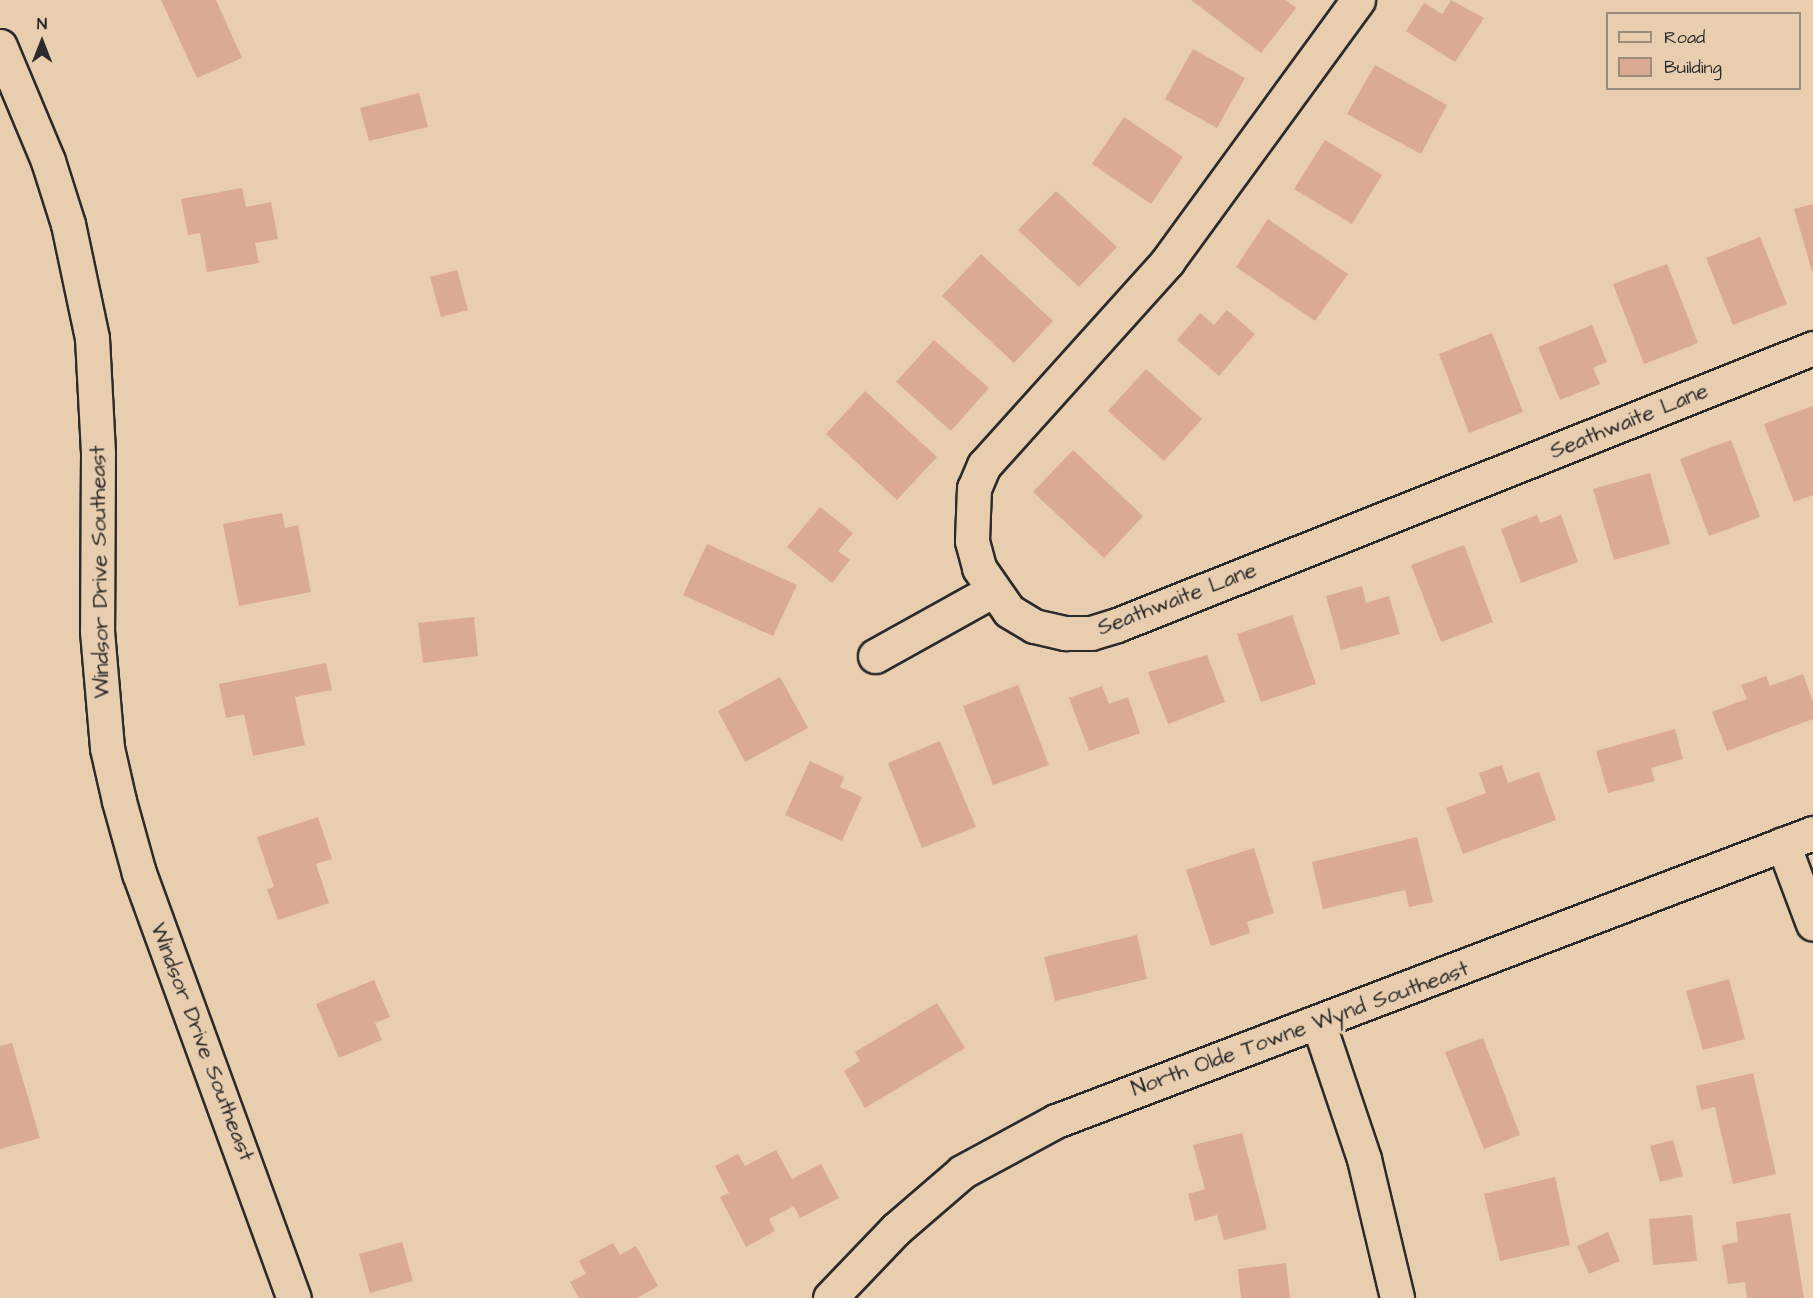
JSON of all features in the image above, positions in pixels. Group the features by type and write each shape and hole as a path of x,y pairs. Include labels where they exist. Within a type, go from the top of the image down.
{"street":[{"name":"Seathwaite Lane","path":"1358,0 1168,261 984,465 974,488 970,523 980,568 992,591 1009,611 1034,626 1091,633 1813,348"},
{"name":"Windsor Drive Southeast","path":"0,46 61,203 92,338 98,453 97,631 107,748 119,801 139,873 294,1298"},
{"path":"876,656 992,591"},
{"path":"1798,838 1813,924"},
{"name":"North Olde Towne Wynd Southeast","path":"830,1298 896,1229 962,1172 1056,1121 1798,838"},
{"path":"1318,1022 1364,1159 1397,1298"}],"building":[{"path":"161,0 216,0 242,58 197,78"},
{"path":"1191,0 1286,0 1296,8 1261,53"},
{"path":"1451,0 1484,18 1455,62 1406,31 1424,3 1442,14"},
{"path":"1193,49 1245,78 1217,128 1165,99"},
{"path":"1375,65 1447,105 1421,154 1347,114"},
{"path":"419,93 428,127 369,141 360,108"},
{"path":"1124,117 1183,157 1151,204 1092,164"},
{"path":"1325,140 1382,175 1352,224 1294,189"},
{"path":"242,188 246,207 271,202 278,239 255,243 259,263 207,272 200,233 188,235 181,199"},
{"path":"1056,191 1117,247 1079,287 1018,230"},
{"path":"1813,204 1813,270 1812,271 1794,209"},
{"path":"1268,219 1348,274 1315,321 1236,267"},
{"path":"1760,237 1787,304 1733,325 1706,258"},
{"path":"981,254 1053,321 1014,363 942,296"},
{"path":"1667,264 1698,343 1644,364 1613,284"},
{"path":"457,270 468,310 441,317 430,277"},
{"path":"1227,310 1255,334 1219,376 1177,340 1200,313 1214,325"},
{"path":"1592,325 1607,362 1593,368 1600,384 1560,400 1538,347"},
{"path":"1492,333 1523,412 1469,433 1439,354"},
{"path":"934,340 989,388 951,431 896,382"},
{"path":"1146,369 1202,419 1164,461 1108,411"},
{"path":"865,391 937,457 897,500 826,434"},
{"path":"1813,406 1813,495 1794,502 1764,424"},
{"path":"1731,440 1760,517 1709,536 1680,459"},
{"path":"1073,450 1143,516 1104,558 1033,492"},
{"path":"1650,473 1670,544 1614,560 1593,489"},
{"path":"820,507 853,533 838,551 850,560 832,583 787,547"},
{"path":"282,513 285,528 298,525 311,592 239,606 223,524"},
{"path":"1537,515 1540,523 1561,515 1578,562 1521,583 1501,529"},
{"path":"707,544 797,585 773,636 683,595"},
{"path":"1464,545 1493,622 1441,642 1411,565"},
{"path":"1362,586 1366,603 1389,596 1400,634 1341,650 1326,596"},
{"path":"1292,615 1316,684 1261,702 1237,634"},
{"path":"474,617 478,656 423,663 418,623"},
{"path":"1207,655 1225,702 1168,724 1148,672"},
{"path":"326,663 332,690 295,697 305,745 253,756 244,714 226,718 219,684"},
{"path":"1803,674 1813,702 1813,719 1727,751 1712,712 1747,699 1741,685 1766,676 1770,686"},
{"path":"780,677 808,728 745,762 718,711"},
{"path":"1018,685 1049,765 993,785 963,706"},
{"path":"1102,686 1109,704 1128,697 1140,733 1089,751 1069,698"},
{"path":"1675,729 1683,759 1651,768 1655,781 1608,793 1596,751"},
{"path":"940,741 976,827 922,848 888,763"},
{"path":"810,761 844,777 840,787 862,797 842,841 785,815"},
{"path":"1502,765 1508,783 1539,772 1556,820 1463,854 1446,808 1486,793 1479,773"},
{"path":"318,817 332,859 316,864 329,903 278,920 267,889 274,887 257,837"},
{"path":"1417,837 1433,902 1409,907 1405,890 1323,909 1312,862"},
{"path":"1254,848 1274,913 1247,922 1250,933 1211,946 1186,870"},
{"path":"1137,935 1147,979 1055,1001 1044,957"},
{"path":"1729,979 1745,1039 1703,1050 1686,991"},
{"path":"374,980 390,1017 375,1023 382,1040 339,1058 316,1004"},
{"path":"937,1003 965,1048 865,1108 844,1071 860,1061 855,1052"},
{"path":"1483,1038 1520,1135 1484,1149 1445,1052"},
{"path":"12,1043 40,1138 0,1149 0,1046"},
{"path":"1753,1073 1776,1174 1733,1184 1715,1107 1701,1110 1696,1086"},
{"path":"1242,1133 1267,1229 1224,1240 1217,1215 1195,1221 1188,1194 1205,1189 1193,1145"},
{"path":"1673,1140 1683,1176 1660,1182 1650,1146"},
{"path":"776,1150 792,1179 821,1164 839,1198 800,1218 794,1206 769,1219 775,1231 746,1247 720,1197 729,1193 715,1166 738,1154 745,1166"},
{"path":"1555,1177 1570,1245 1500,1261 1484,1194"},
{"path":"1790,1213 1804,1298 1747,1298 1745,1282 1728,1284 1722,1245 1738,1242 1736,1222"},
{"path":"1692,1215 1697,1261 1653,1265 1649,1219"},
{"path":"1608,1232 1620,1261 1589,1274 1577,1246"},
{"path":"402,1242 413,1281 370,1293 359,1254"},
{"path":"613,1243 620,1255 636,1246 658,1286 637,1298 579,1298 570,1282 586,1274 579,1261"},
{"path":"1286,1263 1290,1298 1241,1298 1238,1269"}]}
